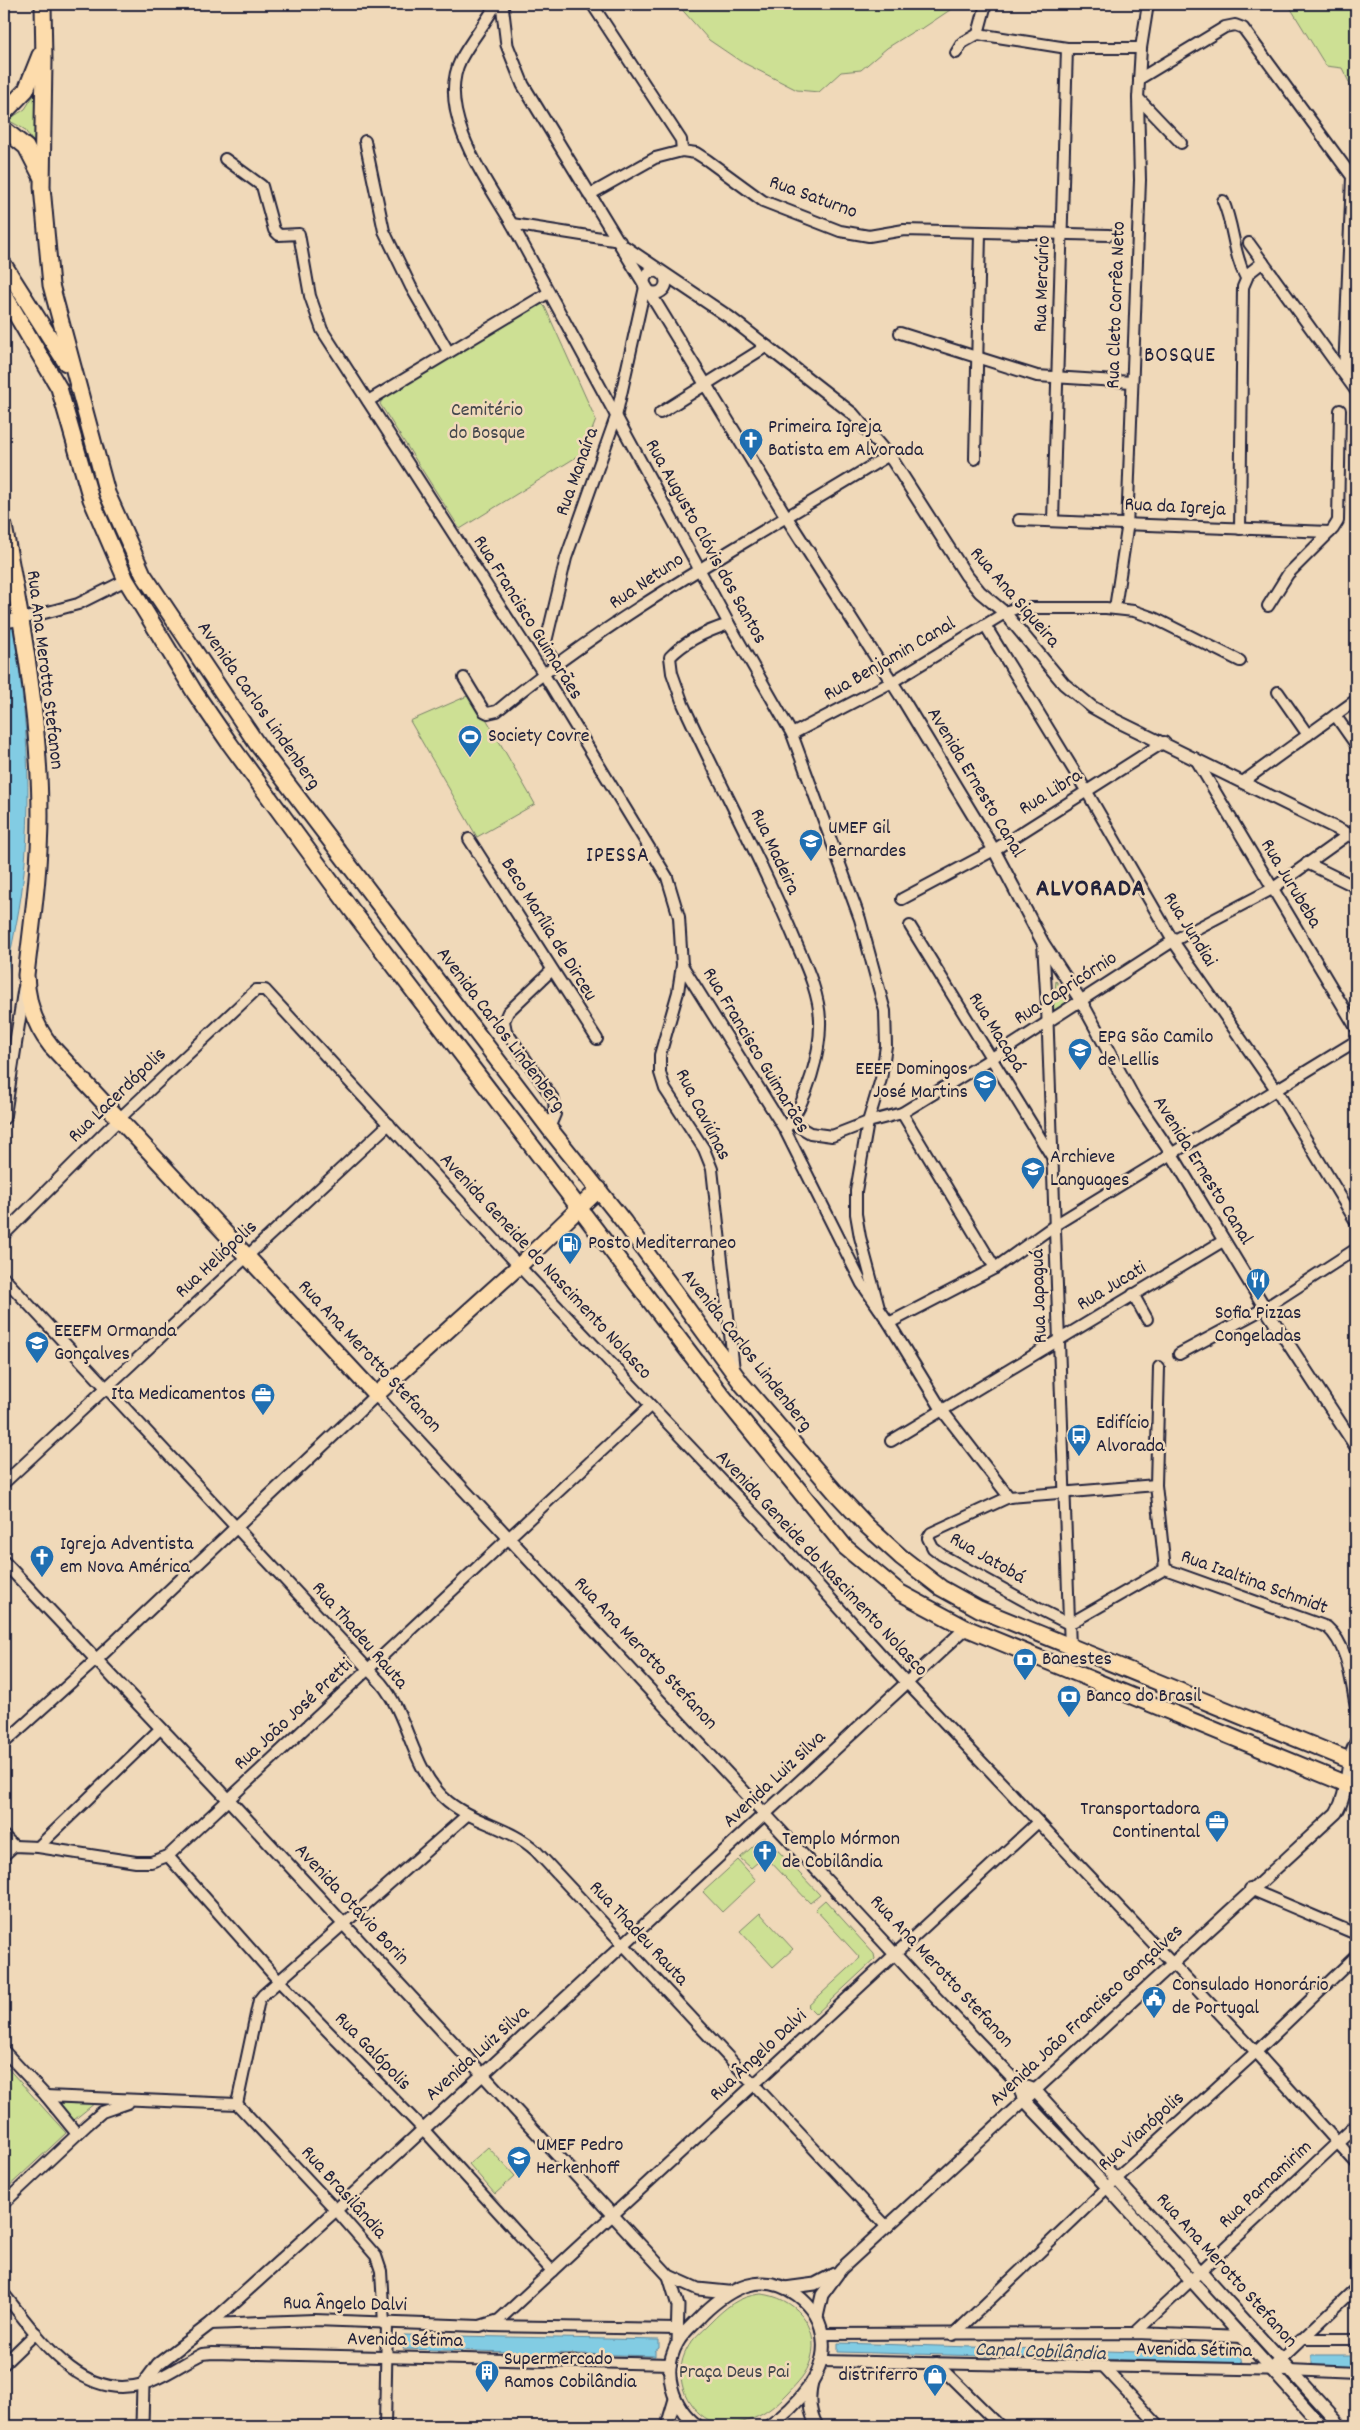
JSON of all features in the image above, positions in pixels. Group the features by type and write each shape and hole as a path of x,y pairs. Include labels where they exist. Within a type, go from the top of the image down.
{"main road":[{"name":"Avenida Carlos Lindenberg","path":"43,4 42,187 51,285 57,315 81,394 107,493 143,574 257,744 549,1128 599,1189 734,1374 837,1494 867,1526 901,1557 941,1588 979,1609 1070,1648 1352,1762"},
{"path":"4,113 21,98 31,81 42,41"},
{"path":"4,129 18,139 33,156 38,166 42,187"},
{"path":"4,265 72,372 81,394"},
{"name":"Avenida Carlos Lindenberg","path":"4,294 60,388 90,499 126,580 156,632 230,744 357,917 721,1394 845,1548 899,1592 966,1628 1351,1786"},
{"name":"Rua Ana Merotto Stefanon","path":"4,526 13,620 35,720 40,816 26,975 31,1009 46,1040 376,1395"},
{"path":"376,1395 519,1266 579,1206 599,1189"}],"street":[{"name":"Rua Augusto Clóvis dos Santos","path":"496,4 462,58 455,75 453,99 463,134 481,172 512,224 729,624 792,734 860,919 885,1011 886,1046 881,1079 868,1122 856,1191 856,1214 860,1237 879,1308"},
{"name":"Avenida Ernesto Canal","path":"502,4 507,45 516,72 705,385 892,682 994,850 1043,943 1081,1001 1131,1092 1171,1153 1223,1241 1250,1279 1265,1308 1356,1447"},
{"path":"589,195 655,158 682,151 681,140 592,4"},
{"path":"978,34 986,4"},
{"name":"Rua Cleto Corrêa Neto","path":"1115,608 1127,524 1140,180 1138,98 1141,48 1148,4"},
{"path":"1139,79 1226,27 1235,24 1243,28 1354,180 1344,374"},
{"path":"956,53 962,43 978,34 1067,48 1141,48"},
{"name":"Rua Mercúrio","path":"1053,521 1067,48"},
{"path":"1138,98 1180,143"},
{"path":"365,141 384,231 411,287 448,351"},
{"name":"Rua Saturno","path":"682,151 696,153 763,201 840,231 869,236 904,230 1109,235"},
{"name":"Rua Francisco Guimarães","path":"225,159 262,186 274,230 279,235 300,234 315,314 322,330 543,673 664,871 679,917 682,965 788,1126 862,1284 889,1323 942,1410 1009,1497"},
{"path":"1224,202 1239,263 1246,278"},
{"path":"512,224 618,241"},
{"path":"975,459 980,233"},
{"name":"Avenida Ernesto Canal","path":"618,241 633,254 662,273"},
{"path":"1249,243 1356,391"},
{"path":"1240,529 1243,292 1246,278 1263,262"},
{"path":"663,289 666,281 662,273 655,271 647,274 644,281 645,287 653,293 663,289 672,284 683,287"},
{"name":"Rua Ana Siqueira","path":"662,273 767,346 840,403 865,426 888,455 959,566 980,592 1005,613 1064,684 1092,707 1353,836"},
{"name":"Rua Manaíra","path":"556,665 545,646 566,558 616,417 645,287"},
{"name":"Avenida Ernesto Canal","path":"663,289 660,303 666,320"},
{"path":"368,401 448,351 548,293"},
{"path":"900,333 1038,376 1056,379 1132,382"},
{"path":"660,413 767,346"},
{"path":"1268,606 1288,574 1330,532 1336,525 1339,517 1340,410"},
{"name":"Rua Netuno","path":"464,678 484,711 488,713 497,711 543,673 699,569 787,518 888,455"},
{"name":"Rua da Igreja","path":"1019,520 1330,532"},
{"path":"13,620 78,604 126,580"},
{"name":"Rua Benjamin Canal","path":"792,734 892,682 1005,613 1022,608 1115,608 1134,611 1154,618 1240,661"},
{"name":"Rua Madeira","path":"729,624 707,631 678,649 670,657 672,673 683,704 772,886 813,984 820,1018 819,1046 810,1079 788,1126"},
{"name":"Rua Jundiai","path":"985,625 1087,792 1173,941 1277,1090 1356,1222"},
{"path":"1278,692 1308,735"},
{"path":"1244,781 1356,700"},
{"path":"1335,715 1356,745"},
{"name":"Rua Libra","path":"902,898 994,850 1164,742"},
{"name":"Rua Jurubeba","path":"1194,757 1356,1028"},
{"name":"Rua Capricórnio","path":"788,1126 810,1133 832,1136 868,1122 902,1113 992,1058 1048,1020 1081,1001 1173,941 1272,889 1307,862 1353,836"},
{"name":"Beco Marília de Dirceu","path":"469,839 597,1039"},
{"path":"1307,862 1356,887"},
{"name":"Rua Macapá","path":"910,926 1053,1159"},
{"name":"Rua Japaguá","path":"1043,943 1048,1020 1070,1648"},
{"name":"Rua Caviúnas","path":"682,965 678,992 660,1055 660,1073 665,1089 704,1149 712,1169 734,1374"},
{"path":"549,1128 555,1114 554,1100 506,1030 504,1021 508,1012 552,970"},
{"path":"4,1118 26,975"},
{"name":"Rua Lacerdópolis","path":"4,1234 119,1119 256,990 261,988"},
{"name":"Avenida Geneide do Nascimento Nolasco","path":"261,988 265,990 650,1406 764,1525 907,1683 1256,2052 1356,2163"},
{"path":"889,1323 995,1268 1055,1225 1356,1041"},
{"path":"902,1113 995,1268"},
{"name":"Rua Heliópolis","path":"4,1483 389,1124"},
{"name":"Rua Jucati","path":"891,1440 1223,1241"},
{"path":"1179,1354 1265,1308 1356,1249"},
{"name":"Rua Thadeu Rauta","path":"4,1278 369,1668 395,1704 420,1766 428,1780 444,1798 467,1815 519,1838 531,1846 886,2226"},
{"path":"1133,1294 1147,1319"},
{"name":"Rua Izaltina Schmidt","path":"1159,1367 1156,1486 1165,1569 1327,1627 1335,1635 1340,1645 1349,1673 1356,1707"},
{"path":"4,1743 97,1659 376,1395"},
{"name":"Rua Ana Merotto Stefanon","path":"376,1395 1017,2083 1024,2100 1200,2270 1341,2426"},
{"name":"Rua João José Pretti","path":"14,1846 38,1847 136,1862 151,1862 168,1856 650,1406"},
{"name":"Rua Jatobá","path":"1070,1624 948,1559 933,1548 928,1538 931,1533 1009,1497 1156,1486"},
{"name":"Avenida Otávio Borin","path":"4,1562 228,1799 669,2276 676,2296 679,2329 677,2343"},
{"path":"1070,1624 1165,1569"},
{"name":"Avenida Luiz Silva","path":"143,2384 158,2364 210,2324 336,2210 966,1628"},
{"path":"38,1847 161,1728"},
{"name":"Avenida João Francisco Gonçalves","path":"783,2288 815,2284 841,2268 1250,1889 1336,1813 1351,1786 1352,1762 1356,1742"},
{"path":"46,2096 237,2104 259,2000 278,1980 467,1815"},
{"name":"Rua Ângelo Dalvi","path":"480,2326 504,2317 1038,1822"},
{"path":"4,1836 14,1846 4,1855"},
{"name":"Rua Galópolis","path":"168,1856 278,1980 423,2129 552,2271"},
{"path":"1250,1889 1356,1934"},
{"name":"Rua Vianópolis","path":"953,2335 1111,2183 1256,2052 1356,1956"},
{"path":"4,2051 46,2096 77,2134"},
{"name":"Rua Ana Merotto Stefanon","path":"1017,2083 1035,2090 1190,2280 1322,2426"},
{"path":"4,2203 102,2112 134,2101"},
{"name":"Rua Brasilândia","path":"237,2104 336,2210 378,2261 381,2271 387,2359 385,2426"},
{"name":"Rua Parnamirim","path":"1135,2333 1356,2125"},
{"name":"Avenida João Francisco Gonçalves","path":"817,2317 822,2295 841,2268"},
{"name":"Avenida Otávio Borin","path":"669,2276 698,2289 728,2292"},
{"path":"698,2426 686,2416 675,2399 672,2388 671,2365 677,2343 728,2292 739,2287 755,2284 783,2288 802,2299 817,2317 822,2334 822,2362 812,2382 769,2426"},
{"path":"1270,2369 1356,2288"},
{"path":"4,2294 36,2333 63,2361 96,2384 111,2387 143,2384 142,2426"},
{"path":"504,2317 506,2322 512,2326"},
{"name":"Rua Ângelo Dalvi","path":"210,2324 314,2320 385,2324 679,2329"},
{"path":"4,2364 36,2333"},
{"path":"822,2334 1135,2333 1243,2337"},
{"path":"1301,2339 1356,2339"},
{"name":"Avenida Sétima","path":"143,2384 202,2354 213,2353 671,2365"},
{"name":"Avenida Sétima","path":"822,2362 1270,2369 1356,2373"},
{"path":"936,2363 1000,2426"},
{"path":"1104,2367 1159,2426"},
{"path":"812,2382 809,2403 817,2426"},
{"path":"667,2426 675,2399"}],"green space":[{"path":"677,4 959,4 923,28 914,31 887,48 861,70 841,72 819,92 797,90 740,61 709,40"},
{"path":"1288,4 1356,4 1356,96 1342,68 1326,66"},
{"path":"37,90 37,147 24,129 8,120 25,109"},
{"name":"Cemitério do Bosque","path":"536,304 542,304 545,307 596,420 583,453 460,529 380,404 384,395"},
{"name":"Society Covre","path":"472,694 535,804 477,837 410,721"},
{"path":"1056,981 1070,1000 1053,1011"},
{"path":"766,1838 820,1895 810,1903 765,1856 751,1868 740,1858 761,1839"},
{"path":"738,1860 756,1880 722,1912 703,1892"},
{"path":"825,1900 874,1954 875,1959 816,2014 808,2006 860,1958 815,1909"},
{"path":"760,1913 793,1949 773,1967 740,1931"},
{"path":"4,2064 66,2133 4,2191"},
{"path":"59,2103 95,2103 74,2120"},
{"path":"488,2147 515,2176 495,2194 469,2164"},
{"name":"Praça Deus Pai","path":"761,2294 773,2296 794,2307 808,2324 812,2335 813,2347 807,2369 780,2401 753,2419 732,2423 709,2420 693,2407 683,2389 681,2369 687,2349 694,2338 727,2308 745,2297"}],"water":[{"path":"4,580 22,692 28,768 28,806 21,895 4,990 4,882 9,789 4,710"},
{"path":"404,2335 659,2340 659,2348 655,2351 655,2356 403,2349"},
{"name":"Canal Cobilândia","path":"838,2343 1240,2355 1242,2363 838,2352"},
{"path":"1312,2355 1356,2355 1356,2368 1312,2367"}],"place":[{"name":"Primeira Igreja Batista em Alvorada","path":"751,461"},
{"name":"Society Covre","path":"470,758"},
{"name":"UMEF Gil Bernardes","path":"811,862"},
{"name":"EPG São Camilo de Lellis","path":"1080,1071"},
{"name":"EEEF Domingos José Martins","path":"985,1103"},
{"name":"Archieve Languages","path":"1033,1190"},
{"name":"Posto Mediterraneo","path":"570,1265"},
{"name":"Sofia Pizzas Congeladas","path":"1258,1301"},
{"name":"EEEFM Ormanda Gonçalves","path":"37,1364"},
{"name":"Ita Medicamentos","path":"263,1416"},
{"name":"Edifício Alvorada","path":"1079,1457"},
{"name":"Igreja Adventista em Nova América","path":"42,1578"},
{"name":"Banestes","path":"1025,1681"},
{"name":"Banco do Brasil","path":"1069,1718"},
{"name":"Transportadora Continental","path":"1217,1843"},
{"name":"Templo Mórmon de Cobilândia","path":"765,1873"},
{"name":"Consulado Honorário de Portugal","path":"1154,2019"},
{"name":"UMEF Pedro Herkenhoff","path":"519,2179"},
{"name":"Supermercado Ramos Cobilândia","path":"487,2393"},
{"name":"distriferro","path":"935,2397"}],"district":[{"name":"BOSQUE","path":"1180,356"},
{"name":"IPESSA","path":"618,856"},
{"name":"ALVORADA","path":"1091,890"}]}
